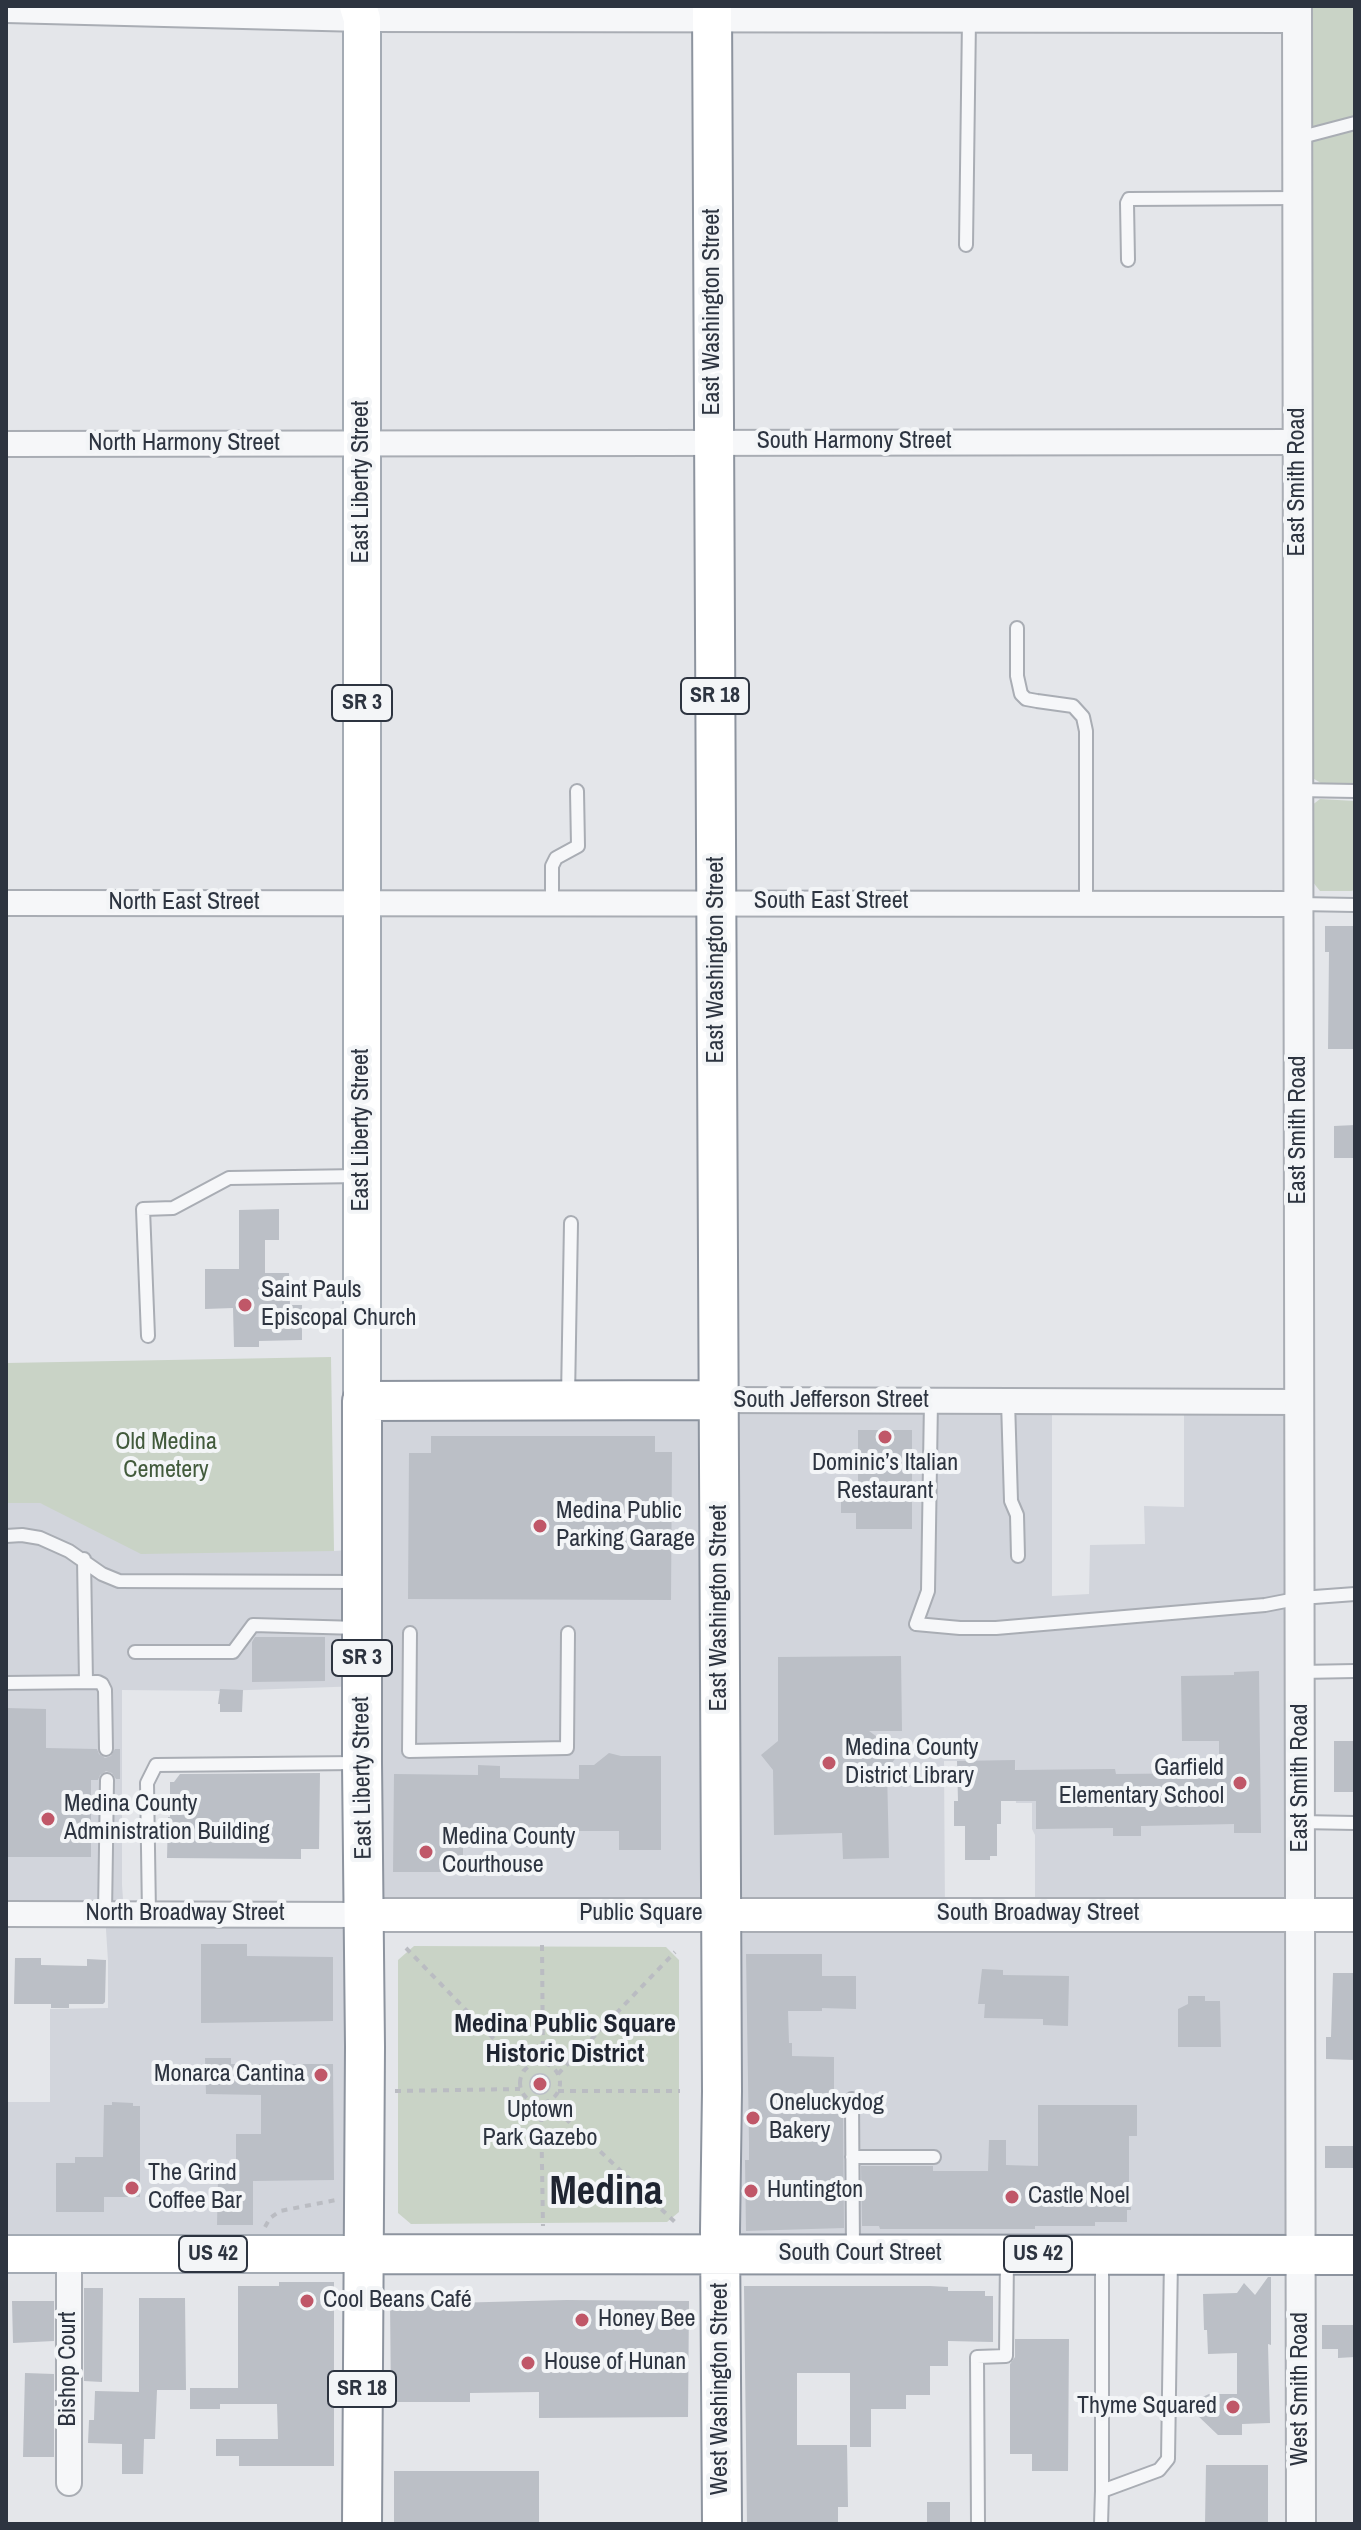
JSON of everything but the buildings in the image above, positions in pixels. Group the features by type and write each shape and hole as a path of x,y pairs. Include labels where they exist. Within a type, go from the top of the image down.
{"highway":[{"name":"East Washington Street","path":"712,12 721,1914"},
{"name":"South Jefferson Street","path":"362,1401 719,1400"},
{"name":"East Liberty Street","path":"362,1401 364,2254"},
{"name":"Public Square","path":"721,1914 721,2254"},
{"name":"South Court Street","path":"364,2254 1355,2255"},
{"name":"SR 18","path":"362,2524 364,2254"},
{"name":"West Washington Street","path":"721,2254 722,2524"}],"main road":[{"name":"East Liberty Street","path":"360,13 362,1401"},
{"name":"Public Square","path":"365,1915 721,1914"},
{"name":"South Broadway Street","path":"721,1914 1355,1915"},
{"name":"US 42","path":"6,2254 364,2254"}],"street":[{"path":"6,10 712,12 969,19 1011,13 1297,13"},
{"name":"East Smith Road","path":"1297,13 1301,2254"},
{"name":"South Harmony Street","path":"362,444 1298,442"},
{"name":"North Harmony Street","path":"6,444 362,444"},
{"name":"South East Street","path":"362,902 1299,904"},
{"name":"North East Street","path":"6,903 362,902"},
{"name":"South Jefferson Street","path":"719,1400 1300,1402"},
{"name":"North Broadway Street","path":"6,1914 365,1915"},
{"name":"West Smith Road","path":"1301,2254 1301,2524"},
{"name":"Bishop Court","path":"69,2255 69,2483"}],"lane":[{"path":"966,245 969,19"},
{"path":"1298,138 1355,123"},
{"path":"1128,260 1129,199 1298,198"},
{"path":"1017,628 1017,676 1021,694 1026,699 1073,706 1083,717 1086,731 1086,903"},
{"path":"1298,790 1355,791"},
{"path":"552,902 552,866 556,858 578,846 577,791"},
{"path":"1299,904 1355,905"},
{"path":"148,1336 143,1209 173,1208 229,1178 362,1176"},
{"path":"568,1401 571,1223"},
{"path":"931,1401 928,1591 916,1624 996,1628 1265,1605 1301,1598 1355,1594"},
{"path":"1008,1401 1011,1501 1017,1515 1018,1556"},
{"path":"6,1536 40,1538 84,1559 102,1574 119,1581 362,1582"},
{"path":"84,1559 86,1682"},
{"path":"135,1652 233,1652 253,1625 362,1628"},
{"path":"410,1633 409,1751 567,1748 568,1633"},
{"path":"1300,1672 1355,1671"},
{"path":"6,1683 102,1684 105,1690 106,1749"},
{"path":"149,1914 147,1783 156,1765 362,1763"},
{"path":"105,1914 107,1780"},
{"path":"1300,1822 1355,1823"},
{"path":"852,2099 852,2254"},
{"path":"852,2157 934,2157"},
{"path":"978,2524 977,2357 1006,2356 1007,2254"},
{"path":"1101,2524 1102,2254"},
{"path":"1102,2491 1159,2470 1168,2459 1172,2254"}],"path":[{"path":"542,1945 543,2063"},
{"path":"406,1948 524,2070"},
{"path":"558,2074 675,1952"},
{"path":"536,2063 543,2063 558,2074 560,2080 558,2091 548,2102 541,2104 528,2100 519,2082 524,2070 536,2063"},
{"path":"395,2091 520,2089"},
{"path":"558,2091 680,2091"},
{"path":"548,2102 677,2224"},
{"path":"541,2104 544,2229"},
{"path":"261,2235 270,2218 280,2211 338,2200"}],"shaded area":[{"path":"733,6 1135,6 1135,10 745,12"},
{"path":"362,1401 1052,1401 1052,1596 1089,1594 1090,1545 1145,1544 1144,1506 1184,1507 1184,1402 1300,1402 1301,2254 721,2254 721,1914 365,1915 364,2254 6,2254 6,2102 50,2102 50,2009 108,2008 108,1961 105,1914 6,1914 6,1503 40,1503 334,1551 362,1549","holes":["362,1686 365,1915 124,1914 122,1690 220,1691","944,1761 1015,1761 1016,1803 1032,1803 1035,1914 945,1914"]}],"green space":[{"path":"1308,6 1355,6 1355,786 1324,785 1311,777"},
{"path":"1320,799 1355,801 1355,890 1320,891 1312,881 1311,806"},
{"name":"Old Medina Cemetery","path":"331,1357 334,1551 141,1554 40,1503 6,1503 6,1363"},
{"path":"414,1946 666,1947 679,1960 679,2212 667,2222 411,2224 398,2213 398,1960"}],"place":[{"name":"Saint Pauls Episcopal Church","path":"245,1305"},
{"name":"Dominic’s Italian Restaurant","path":"885,1437"},
{"name":"Medina Public Parking Garage","path":"540,1526"},
{"name":"Medina County District Library","path":"829,1763"},
{"name":"Garfield Elementary School","path":"1240,1783"},
{"name":"Medina County Administration Building","path":"48,1819"},
{"name":"Medina County Courthouse","path":"426,1852"},
{"name":"Monarca Cantina","path":"321,2075"},
{"name":"Uptown Park Gazebo","path":"540,2084"},
{"name":"Oneluckydog Bakery","path":"753,2118"},
{"name":"The Grind Coffee Bar","path":"132,2188"},
{"name":"Huntington","path":"751,2191"},
{"name":"Castle Noel","path":"1012,2197"},
{"name":"Cool Beans Café","path":"307,2301"},
{"name":"Honey Bee","path":"582,2320"},
{"name":"House of Hunan","path":"528,2363"},
{"name":"Thyme Squared","path":"1233,2407"}],"district":[{"name":"Medina Public Square Historic District","path":"565,2040"},
{"name":"Medina","path":"606,2193"}]}
